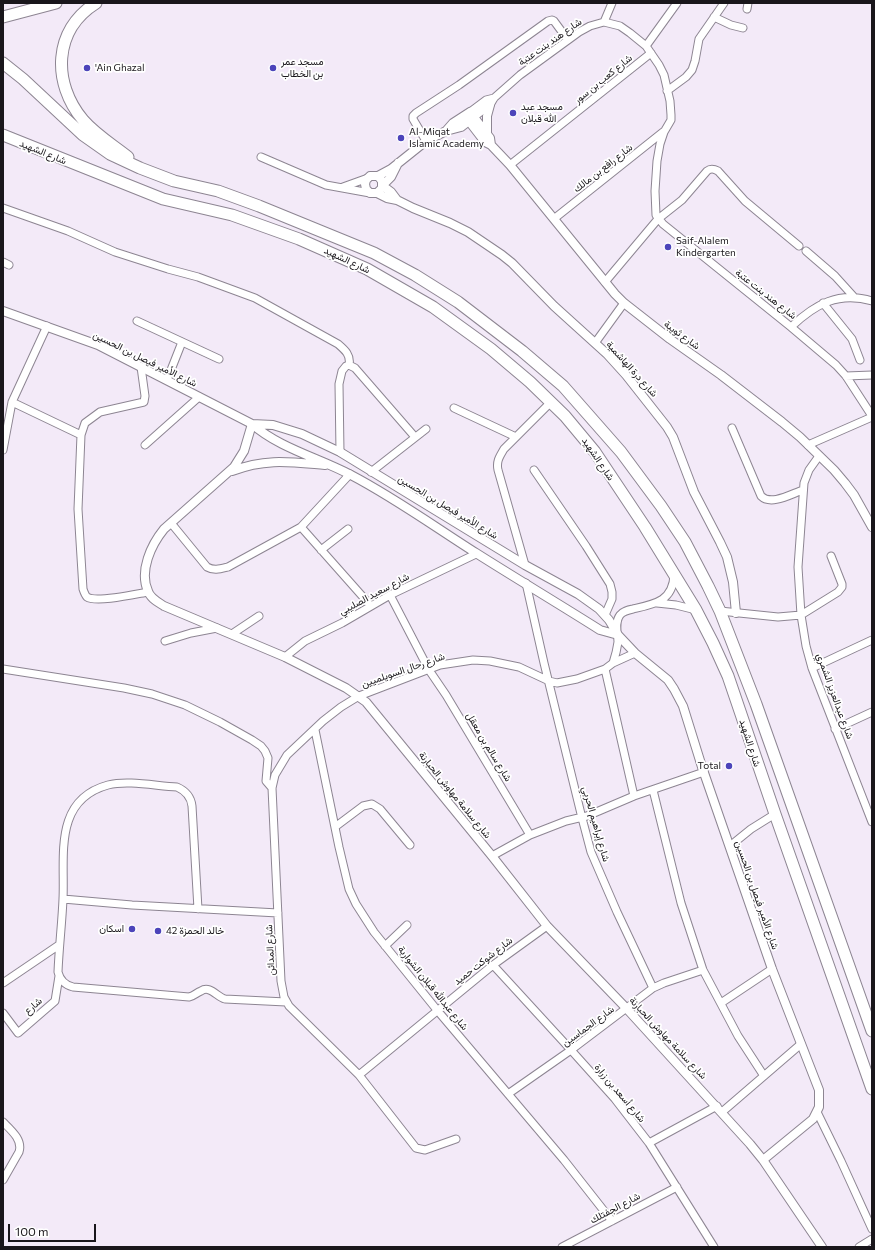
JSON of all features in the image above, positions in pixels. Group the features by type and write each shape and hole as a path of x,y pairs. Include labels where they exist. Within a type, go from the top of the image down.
{"highway":[{"path":"3,17 56,3"},
{"path":"96,3 75,20 65,39 61,61 62,76 74,108 88,126 140,168"},
{"name":"شارع الشهيد","path":"3,63 23,79 83,136 110,154 140,168 174,181 218,191 259,206 374,253 436,287 504,336 563,386 621,452 661,506 698,566 720,611 762,722 872,1031"},
{"name":"شارع الشهيد","path":"5,137 163,199 232,215 279,231 367,268 411,293 454,322 511,366 551,402 580,433 595,452 645,527 696,610 728,676 774,814 872,1089"}],"street":[{"path":"612,3 604,22 620,26 630,32 646,46 662,70 667,92 671,120 661,138 657,161 655,206 658,219"},
{"path":"667,92 686,77 692,70 699,39 724,3"},
{"path":"646,46 674,4"},
{"path":"714,17 731,25 743,28"},
{"path":"426,140 413,119 413,116 416,113 552,20 568,40"},
{"name":"شارع هند بنت عتبة","path":"378,176 398,163 426,140 446,131 456,129 470,116 492,101 520,75 568,40 590,26 604,22"},
{"name":"شارع كعب بن سور","path":"510,165 651,53"},
{"path":"487,134 487,116 492,101"},
{"name":"شارع ثويبة","path":"470,116 487,134 491,140 491,145"},
{"name":"شارع ثويبة","path":"470,116 485,142 491,145 510,165 555,218 605,282 624,303 782,422 808,445 845,483 854,495 872,527"},
{"name":"شارع رافع بن مالك","path":"555,218 664,132"},
{"path":"261,157 326,185 373,193 381,191 383,185 378,176 373,176 340,187"},
{"name":"شارع هند بنت عتبة","path":"383,185 391,177 398,163"},
{"path":"605,282 658,219 682,200 707,171 713,169 718,171 745,201 799,246"},
{"path":"368,178 364,184 366,189 373,193"},
{"name":"شارع درة الهاشمية","path":"383,185 397,200"},
{"name":"شارع درة الهاشمية","path":"373,193 397,200 459,227 502,255 512,263 554,306 607,354 631,381 673,437 694,492 727,557 733,582 736,613"},
{"path":"3,208 68,231 115,252 168,270 198,277 255,298 338,344 348,354 350,359 349,365 342,371 339,384 340,452"},
{"name":"شارع هند بنت عتبة","path":"658,219 836,365 846,376 872,417"},
{"path":"806,251 835,276 854,297"},
{"path":"791,327 808,312 824,303 844,297 854,297 872,301"},
{"path":"595,343 624,303"},
{"path":"824,303 852,339 860,360"},
{"name":"شارع الأمير فيصل بن الحسين","path":"3,311 98,345 252,424 269,437 350,474 415,512 476,554 526,583 600,630 618,636"},
{"path":"137,321 219,359"},
{"path":"3,450 12,402 46,326"},
{"path":"167,380 182,342"},
{"path":"349,365 355,368 415,437"},
{"path":"141,367 145,396 144,402 100,412 85,422 81,435 78,509 83,589 85,594 91,598 106,598 148,592 146,576 149,554 159,535 229,472 241,457 252,424"},
{"path":"846,376 872,375"},
{"path":"145,445 199,397"},
{"path":"12,402 81,435"},
{"path":"525,565 497,466 499,457 516,437 551,402"},
{"path":"454,408 516,437"},
{"path":"808,445 872,417"},
{"name":"شارع الأمير فيصل بن الحسين","path":"252,424 273,425 302,434 340,452 525,565 582,596 605,615 618,636 635,653 668,680 680,697 704,772 772,969 819,1090 820,1099 817,1112"},
{"path":"732,428 761,496 771,500 803,490"},
{"path":"371,472 426,429"},
{"name":"شارع عبدالعزيز الشمري","path":"819,456 807,474 803,490 798,567 801,615 806,646 812,668 872,822"},
{"path":"229,472 265,462 285,462 330,466"},
{"path":"534,470 610,584 612,599 605,615"},
{"path":"171,523 207,567 216,570 228,567 301,527 350,474"},
{"path":"301,527 371,606"},
{"path":"322,550 348,529"},
{"name":"شارع سعيد الصليبي","path":"285,657 305,641 390,595 476,554"},
{"path":"720,611 778,617 801,615 838,592 842,587 831,556"},
{"path":"613,663 617,647 618,618 623,612 655,603 667,596 672,589 674,575"},
{"name":"شارع إبراهيم الحربي","path":"526,583 544,663 591,852 653,988"},
{"name":"شارع سلامة مهاوش الحبارنة","path":"148,592 155,600 164,606 285,657 359,696 371,708 492,856 547,926 720,1109 763,1160 822,1247"},
{"name":"شارع سالم بن معقل","path":"390,595 429,670 450,701 530,836"},
{"path":"655,603 676,605 696,610"},
{"path":"232,634 259,616"},
{"path":"165,642 191,633 217,628"},
{"path":"812,668 872,640"},
{"name":"شارع رحال السويلميين","path":"359,696 440,666 474,660 482,660 519,667 549,681 557,683 565,682 605,669 613,663 635,653"},
{"path":"3,669 124,688 152,694 185,705 227,726 261,746 265,750 268,758 265,779 267,784 272,788"},
{"path":"605,669 634,796"},
{"name":"شارع المدائن","path":"359,696 341,706 331,714 287,755 275,775 272,788 282,986 286,1002 292,1010 359,1075 416,1148 425,1150 456,1139"},
{"path":"835,729 872,712"},
{"name":"شارع عبدالله قبلان الشواربة","path":"315,730 349,889 365,919 437,1010 564,1160 612,1221"},
{"path":"492,856 530,836 566,821 582,818 634,796 704,772"},
{"path":"198,909 192,806 190,798 185,791 177,787 128,783 115,784 97,789 81,800 70,816 64,835 63,899 58,972 65,984 73,988 189,997 194,996 203,990 212,991 221,998 225,999 286,1002"},
{"path":"653,790 683,910 703,970 738,1036 764,1076"},
{"path":"335,827 363,806 372,804 378,806 410,844"},
{"path":"866,808 872,814"},
{"path":"730,846 751,828 774,814"},
{"path":"63,899 132,905 278,913"},
{"path":"385,946 407,926"},
{"name":"شارع شوكت حميد","path":"359,1075 493,965 547,926"},
{"path":"3,983 59,945"},
{"name":"شارع أسعد بن زرارة","path":"493,965 614,1099 649,1143 714,1247"},
{"path":"721,1003 772,969"},
{"name":"شارع الجماسين","path":"508,1094 571,1050 653,988 664,982 703,970"},
{"name":"شارع","path":"3,1013 18,1032 55,1001 59,976"},
{"path":"649,1143 720,1109 764,1076 801,1044"},
{"path":"763,1160 808,1124 817,1112"},
{"path":"817,1112 872,1229"},
{"path":"3,1122 20,1142 21,1147 3,1180"},
{"name":"شارع الجفتلك","path":"562,1247 572,1245 612,1221 677,1187"},
{"path":"859,1247 872,1239"}],"place":[{"name":"'Ain Ghazal","path":"87,68"},
{"name":"مسجد عمر بن الخطاب","path":"273,68"},
{"name":"مسجد عبد الله قبلان","path":"513,113"},
{"name":"Al-Miqat Islamic Academy","path":"401,138"},
{"name":"Saif-Alalem Kindergarten","path":"668,247"},
{"name":"Total","path":"729,766"},
{"name":"اسكان","path":"132,929"},
{"name":"خالد الحمزة 42","path":"158,931"}]}
